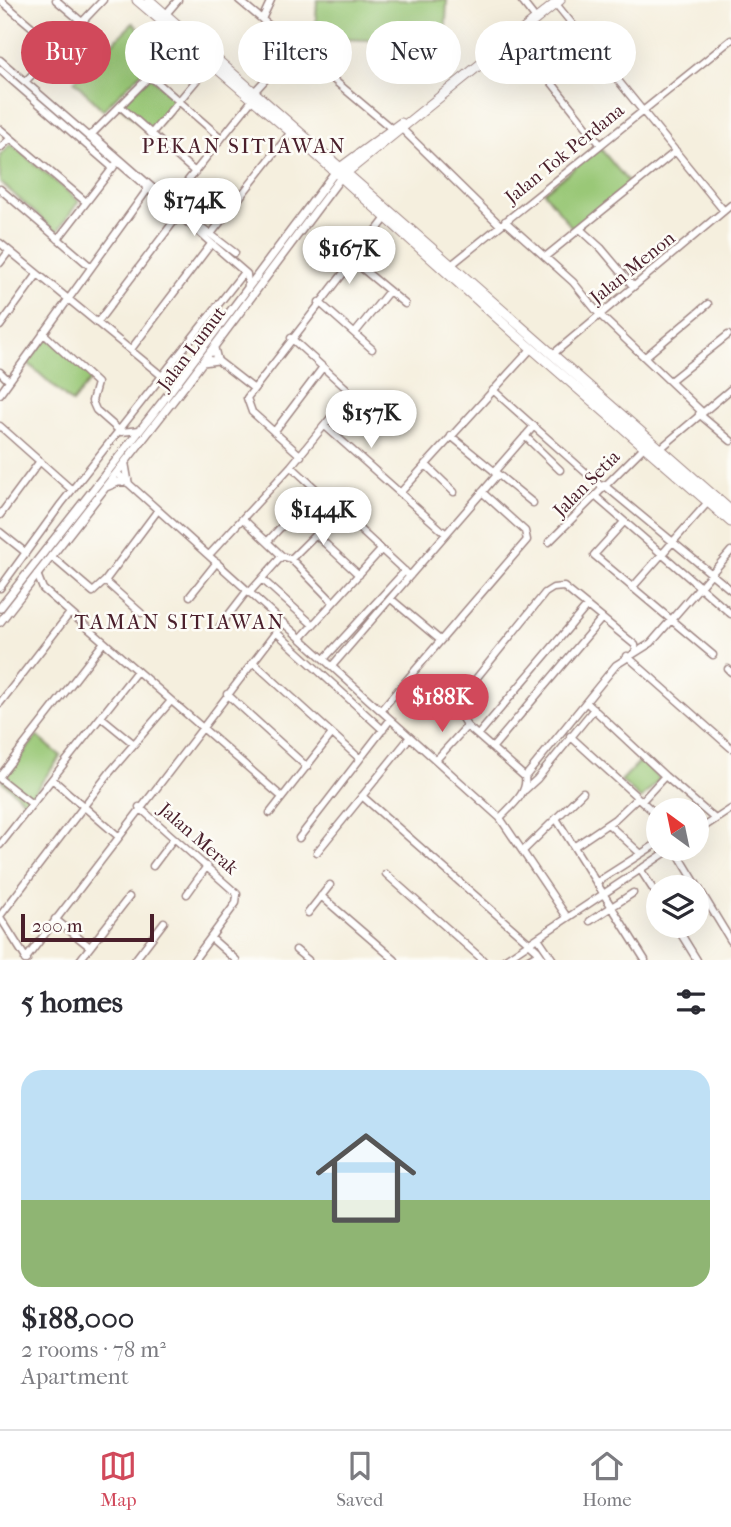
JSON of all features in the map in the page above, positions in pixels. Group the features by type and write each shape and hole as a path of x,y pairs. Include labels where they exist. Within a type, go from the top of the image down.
{"highway":[{"path":"137,0 162,21"},
{"path":"149,0 341,172 553,354 645,439 645,446"},
{"name":"Jalan Lumut","path":"534,21 558,2"},
{"name":"Jalan Lumut","path":"341,172 475,68"},
{"path":"224,72 254,95 291,132 341,172 386,218 531,349 645,446 708,497 731,511"},
{"path":"486,298 530,341 531,349"},
{"path":"553,354 553,360 576,381 583,393"},
{"path":"614,409 661,447 661,455 731,517"},
{"path":"708,497 731,523"}],"main road":[{"name":"Jalan Lumut","path":"0,608 341,172"},
{"name":"Jalan Lumut","path":"0,622 170,406 341,172"},
{"path":"203,362 217,360 214,347"},
{"path":"171,389 179,390 186,384"},
{"path":"154,412 162,405 170,406"},
{"path":"100,479 117,473 121,453"},
{"path":"102,490 114,483 128,482 124,472 126,461"}],"street":[{"path":"0,0 25,21"},
{"path":"56,0 81,21"},
{"path":"83,21 103,0"},
{"path":"166,14 178,0"},
{"path":"239,0 268,21"},
{"path":"263,17 271,0"},
{"path":"521,0 536,19"},
{"path":"558,2 724,211"},
{"name":"Jalan Tok Perdana","path":"450,266 731,40"},
{"path":"0,60 21,78"},
{"path":"0,70 114,166 148,188"},
{"path":"27,84 148,188 235,253"},
{"path":"90,136 142,84"},
{"path":"159,84 221,138"},
{"path":"151,134 193,84"},
{"path":"169,205 263,84"},
{"path":"342,84 573,282 599,314 731,442"},
{"path":"553,84 600,144"},
{"path":"120,106 195,172"},
{"path":"0,129 86,202"},
{"path":"211,234 291,132"},
{"path":"90,136 114,166"},
{"path":"0,148 11,138"},
{"path":"545,257 676,151"},
{"path":"58,239 114,166"},
{"path":"0,394 148,188"},
{"path":"0,189 91,267"},
{"path":"169,205 178,216 244,272 249,281 247,291"},
{"name":"Jalan Menon","path":"553,354 731,205"},
{"path":"97,323 178,216"},
{"path":"300,456 247,405 248,395 386,218"},
{"path":"580,229 601,248 633,286"},
{"path":"0,243 122,345 132,348 162,376"},
{"path":"132,348 211,244"},
{"path":"0,263 9,251"},
{"path":"352,260 405,304"},
{"path":"7,599 8,590 1,584 244,272"},
{"path":"0,326 37,275"},
{"path":"355,333 388,291"},
{"path":"320,302 372,349"},
{"path":"645,357 708,304"},
{"path":"44,333 93,377 98,386 92,405 120,431 121,453"},
{"path":"670,381 728,335"},
{"path":"209,555 300,456 345,400 348,392 291,338"},
{"path":"400,493 531,349"},
{"path":"217,360 253,388"},
{"path":"274,432 323,367"},
{"path":"0,372 9,381"},
{"path":"661,447 731,389"},
{"path":"493,390 603,486 731,590"},
{"path":"0,426 72,490"},
{"path":"325,426 446,534"},
{"path":"324,659 446,534 534,426"},
{"path":"120,431 140,430"},
{"path":"451,436 533,503"},
{"path":"526,436 560,470"},
{"name":"Jalan Setia","path":"549,542 645,446"},
{"path":"0,515 40,461"},
{"path":"425,464 454,492"},
{"path":"291,466 407,574"},
{"path":"117,473 499,818 524,850 567,917"},
{"path":"268,541 316,489"},
{"path":"381,710 527,540 525,531 482,492"},
{"path":"595,496 731,614"},
{"path":"632,587 674,542 708,497"},
{"path":"51,556 90,591 96,590 158,510"},
{"path":"290,559 339,511"},
{"path":"243,519 282,556 290,559 333,602"},
{"path":"624,522 593,554 713,655"},
{"path":"0,532 25,552"},
{"path":"316,535 359,575"},
{"path":"301,638 381,550"},
{"path":"523,791 525,777 616,665 651,643 731,551"},
{"path":"220,626 282,556"},
{"path":"190,596 216,562"},
{"path":"11,573 19,576 26,574"},
{"path":"37,573 43,589 282,797"},
{"path":"332,666 391,599 407,574"},
{"path":"262,579 313,625"},
{"path":"105,581 141,613"},
{"path":"27,586 43,589"},
{"path":"525,777 467,726 454,709 457,700 550,589 564,587 635,645 636,652"},
{"path":"391,599 440,640"},
{"path":"478,735 587,606"},
{"path":"0,703 70,612"},
{"path":"493,747 602,618"},
{"path":"171,701 84,807 0,917 26,960 139,807 282,623"},
{"path":"276,632 383,730"},
{"path":"32,804 0,778 104,642"},
{"path":"627,656 731,748"},
{"path":"253,662 359,758"},
{"path":"0,845 137,671"},
{"path":"227,694 307,767"},
{"path":"586,702 715,819"},
{"path":"499,818 537,779 593,709"},
{"path":"101,717 134,744"},
{"path":"299,838 390,720"},
{"path":"436,760 467,726"},
{"path":"270,813 331,734"},
{"path":"570,736 646,805"},
{"path":"317,852 410,737"},
{"path":"575,846 640,800 665,776"},
{"path":"52,779 118,836"},
{"path":"524,850 583,792"},
{"path":"362,796 544,960"},
{"name":"Jalan Merak","path":"139,807 237,894 236,903 211,938"},
{"path":"709,823 731,809"},
{"path":"557,820 645,960"},
{"path":"608,824 641,853"},
{"path":"153,866 174,838"},
{"path":"505,960 590,902 646,850"},
{"path":"601,889 614,886 653,861"},
{"path":"681,861 731,941"},
{"path":"187,894 207,866"},
{"path":"640,869 646,878"},
{"path":"386,873 483,960"},
{"path":"308,913 330,885"},
{"path":"610,904 614,886"},
{"path":"590,921 610,904 633,894"},
{"path":"321,896 395,960"},
{"path":"80,960 130,897"},
{"path":"590,902 610,904"},
{"path":"55,919 90,947"},
{"path":"135,960 164,922"},
{"path":"194,960 211,938 236,960"},
{"path":"538,938 553,960"},
{"path":"684,938 698,960"},
{"path":"296,950 308,960"},
{"path":"527,960 539,953"}],"green space":[{"path":"317,0 447,0 446,21 366,21 366,40 352,39 352,21 316,21"},
{"path":"125,31 125,84 129,84 103,110 77,84 111,84 111,45"},
{"path":"142,84 159,84 178,101 151,134 120,106"},
{"path":"11,144 79,201 57,232 0,182 0,155"},
{"path":"600,148 630,184 573,229 544,192"},
{"path":"47,337 93,377 72,403 28,363"},
{"path":"37,736 61,756 26,803 2,781"},
{"path":"640,761 660,779 641,799 621,781"}],"district":[{"name":"PEKAN SITIAWAN","path":"244,146"},
{"name":"TAMAN SITIAWAN","path":"180,622"}]}
